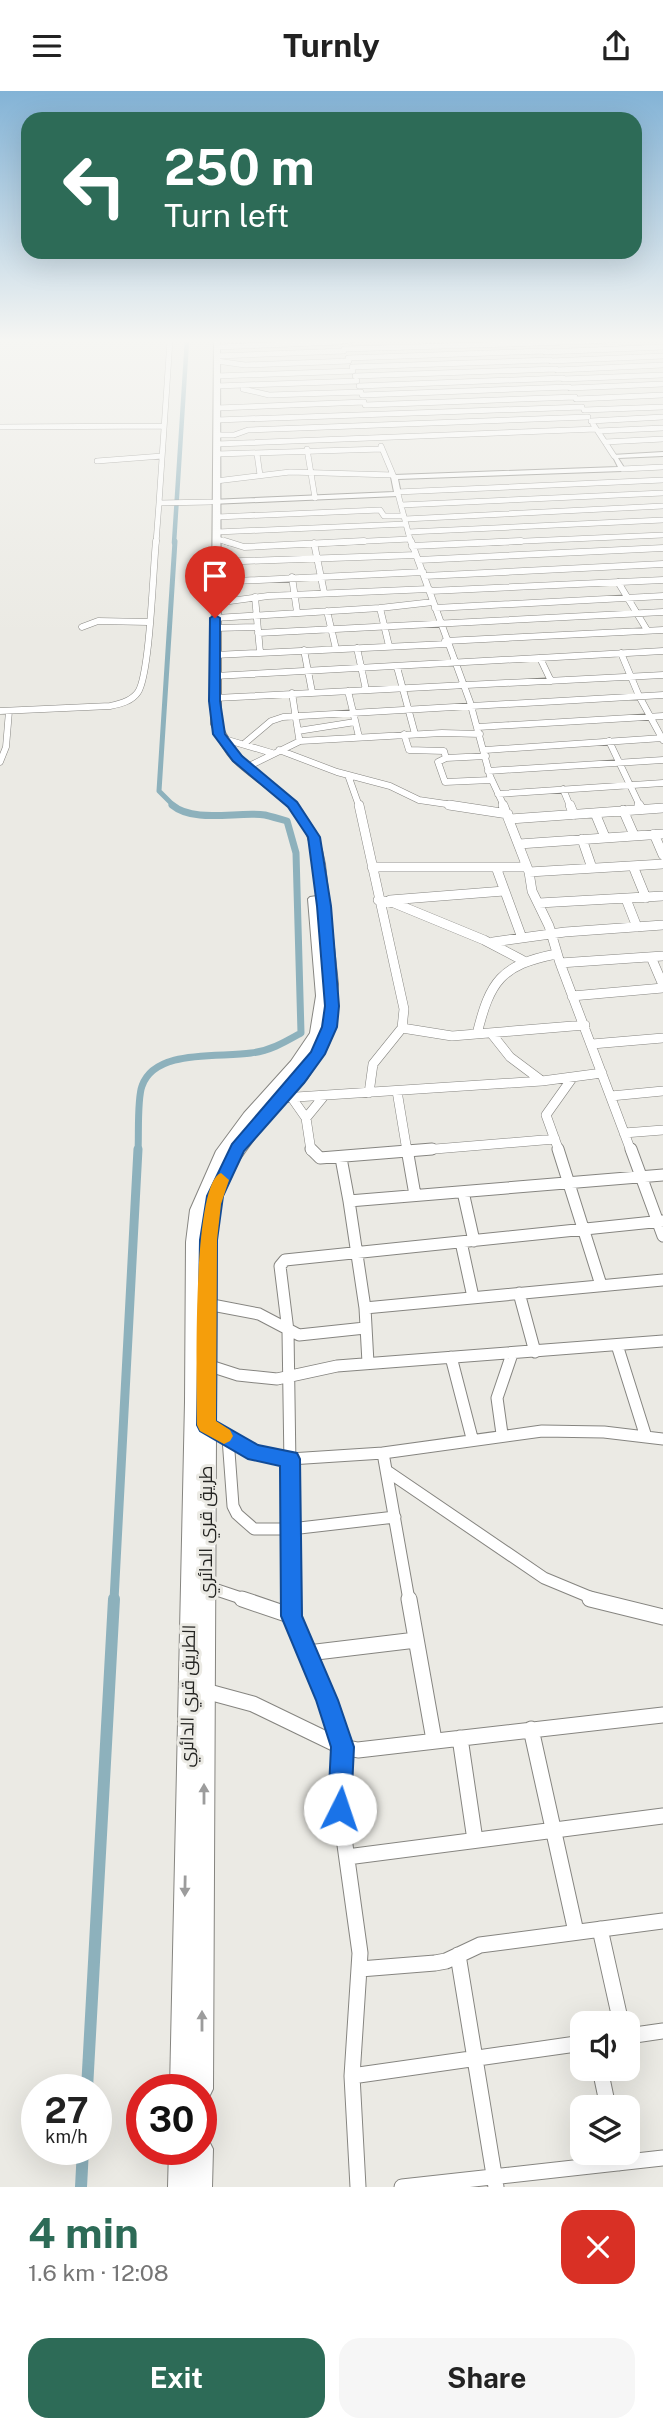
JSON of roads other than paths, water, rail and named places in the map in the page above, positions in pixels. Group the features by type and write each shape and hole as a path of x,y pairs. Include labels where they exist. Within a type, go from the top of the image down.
{"highway":[{"path":"217,439 215,698 216,724 221,738"},
{"name":"الطريق قري الدائري","path":"182,2074 194,1228 200,1200 229,1143 312,1042 321,1013 322,996 309,858 303,833 282,803 224,755 207,727 216,515"},
{"name":"طريق قري الدائري","path":"201,2074 210,1216 219,1184 237,1148 286,1098 317,1054 330,1027 331,979 317,846 309,826 287,799 247,767 221,738"},
{"path":"180,2187 181,2165"},
{"path":"200,2187 201,2165"}],"main road":[{"path":"216,515 303,499 397,493 393,476 622,469 614,456 663,454"}],"street":[{"path":"0,762 6,747 4,711 110,706 134,697 142,687 163,438"},
{"path":"217,439 225,438"},
{"path":"303,438 315,498"},
{"path":"216,481 296,472 393,476 377,438"},
{"path":"217,439 276,442 382,438"},
{"path":"602,438 614,456"},
{"path":"605,442 662,439"},
{"path":"276,442 282,473"},
{"path":"217,454 382,449"},
{"path":"292,453 296,472"},
{"path":"257,454 260,475"},
{"path":"97,461 162,456"},
{"path":"622,469 663,467"},
{"path":"216,515 380,510 384,516 407,529 481,543 663,532 660,520 622,469"},
{"path":"537,472 547,486"},
{"path":"470,474 477,489"},
{"path":"663,480 397,493 439,625 471,706 491,780 519,843 528,870 531,891 552,934 558,959 640,1177 660,1221 663,1236"},
{"path":"564,485 584,524"},
{"path":"529,487 534,499"},
{"path":"494,488 499,500"},
{"path":"460,489 479,529"},
{"path":"401,505 663,493"},
{"path":"347,496 351,511"},
{"path":"303,499 307,513"},
{"path":"522,499 528,513"},
{"path":"159,503 184,502 216,515 279,529 479,529 660,520"},
{"path":"238,546 359,541 471,515 663,506"},
{"path":"321,512 328,543"},
{"path":"543,512 550,525"},
{"path":"276,514 282,545"},
{"path":"505,514 510,527"},
{"path":"216,515 238,546 238,562"},
{"path":"566,525 574,538"},
{"path":"495,528 501,542"},
{"path":"593,537 603,552"},
{"path":"534,540 542,555"},
{"path":"359,541 369,573"},
{"path":"314,543 324,593"},
{"path":"481,543 499,572"},
{"path":"267,545 272,578"},
{"path":"216,562 364,557 488,557 663,548"},
{"path":"627,551 636,565"},
{"path":"565,554 572,568"},
{"path":"527,555 532,570"},
{"path":"216,582 369,573 499,572 663,564"},
{"path":"589,567 597,583"},
{"path":"515,571 522,587"},
{"path":"358,574 362,591"},
{"path":"292,577 297,612"},
{"path":"215,617 255,597 663,580"},
{"path":"618,582 647,630"},
{"path":"509,587 523,637"},
{"path":"393,590 397,606"},
{"path":"343,592 346,610"},
{"path":"312,593 316,612"},
{"path":"215,617 397,606 663,596"},
{"path":"255,597 260,652"},
{"path":"565,601 574,617"},
{"path":"380,608 389,646"},
{"path":"327,611 336,649"},
{"path":"215,617 258,630 284,633 663,612"},
{"path":"602,616 610,632"},
{"path":"558,618 566,635"},
{"path":"82,627 98,621 148,622"},
{"path":"215,655 663,630"},
{"path":"627,631 636,652"},
{"path":"311,632 314,650"},
{"path":"284,633 286,651"},
{"path":"545,636 554,657"},
{"path":"357,648 366,690"},
{"path":"304,650 312,692"},
{"path":"215,676 663,651"},
{"path":"491,780 445,782 438,762 446,758 543,744 663,738 639,696 621,653"},
{"path":"540,658 551,681"},
{"path":"397,667 415,734"},
{"path":"215,698 663,675"},
{"path":"581,680 590,699"},
{"path":"519,683 528,702"},
{"path":"348,691 359,737"},
{"path":"292,693 300,741"},
{"path":"245,743 271,721 296,716 663,695"},
{"path":"574,700 582,719"},
{"path":"547,701 555,721"},
{"path":"247,767 300,741 479,731 582,719 663,716"},
{"path":"568,720 576,742"},
{"path":"298,731 355,722"},
{"path":"404,734 409,750 444,751 446,758"},
{"path":"221,738 390,786 423,801 509,817 663,808"},
{"path":"609,741 641,809"},
{"path":"543,744 554,766"},
{"path":"488,771 663,760"},
{"path":"348,775 363,817 378,900 404,1009 402,1028 373,1064 369,1093"},
{"path":"498,794 663,783"},
{"path":"563,789 575,815"},
{"path":"623,810 634,835"},
{"path":"595,813 605,837"},
{"path":"519,843 659,834 663,855"},
{"path":"582,839 592,868"},
{"path":"372,867 496,867 528,870 663,864"},
{"path":"633,866 646,898"},
{"path":"496,867 522,938"},
{"path":"378,900 504,891"},
{"path":"539,903 663,896"},
{"path":"626,899 637,927"},
{"path":"390,900 417,915 493,941 522,960 663,956"},
{"path":"493,941 663,925"},
{"path":"572,996 663,986 651,957"},
{"path":"477,1034 494,983 522,960"},
{"path":"402,1028 439,1035 585,1025"},
{"path":"491,1033 510,1057 542,1081"},
{"path":"592,1044 663,1038"},
{"path":"286,1098 542,1081 602,1073"},
{"path":"573,1077 547,1115 571,1183 601,1286"},
{"path":"397,1091 415,1195"},
{"path":"611,1096 663,1091"},
{"path":"306,1118 324,1096"},
{"path":"286,1098 306,1118 314,1156 341,1158 555,1139"},
{"path":"624,1133 663,1130"},
{"path":"341,1158 358,1253 368,1363"},
{"path":"349,1201 663,1175"},
{"path":"463,1192 474,1241"},
{"path":"358,2187 352,2076 360,1969 340,1809 342,1747 292,1616 288,1331 282,1263 285,1260 660,1221"},
{"path":"461,1243 473,1297"},
{"path":"365,1308 663,1280"},
{"path":"519,1293 535,1352"},
{"path":"207,1304 259,1314 288,1331 308,1336 365,1328"},
{"path":"207,1365 258,1378 368,1363 663,1341"},
{"path":"617,1345 646,1437"},
{"path":"502,1434 498,1398 512,1354"},
{"path":"451,1357 472,1438"},
{"path":"206,1425 255,1453 290,1459 383,1453 502,1434 568,1430 663,1439"},
{"path":"228,1438 231,1495 237,1514 254,1529 291,1529 395,1517"},
{"path":"383,1453 434,1740"},
{"path":"387,1471 544,1578 584,1598 663,1616"},
{"path":"205,1586 292,1616"},
{"path":"308,1653 416,1640"},
{"path":"204,1691 253,1705 342,1747 358,1750 663,1715"},
{"path":"531,1729 576,1932"},
{"path":"460,1738 475,1840"},
{"path":"347,1857 663,1816"},
{"path":"360,1969 435,1963 480,1945 663,1921"},
{"path":"600,1929 618,2011"},
{"path":"458,1955 495,2182"},
{"path":"640,2034 663,2031"},
{"path":"352,2076 570,2045"},
{"path":"640,2158 663,2158"},
{"path":"402,2187 495,2182 582,2165"}],"waterway":[{"path":"174,543 181,438"},
{"path":"174,806 159,791 175,541"},
{"path":"138,1151 140,1092 149,1074 160,1066 190,1057 258,1052 277,1046 301,1033 296,853 287,821 254,814 192,814 172,805"},
{"path":"114,1600 138,1149"},
{"path":"88,2074 114,1599"},
{"path":"81,2187 82,2165"}]}
